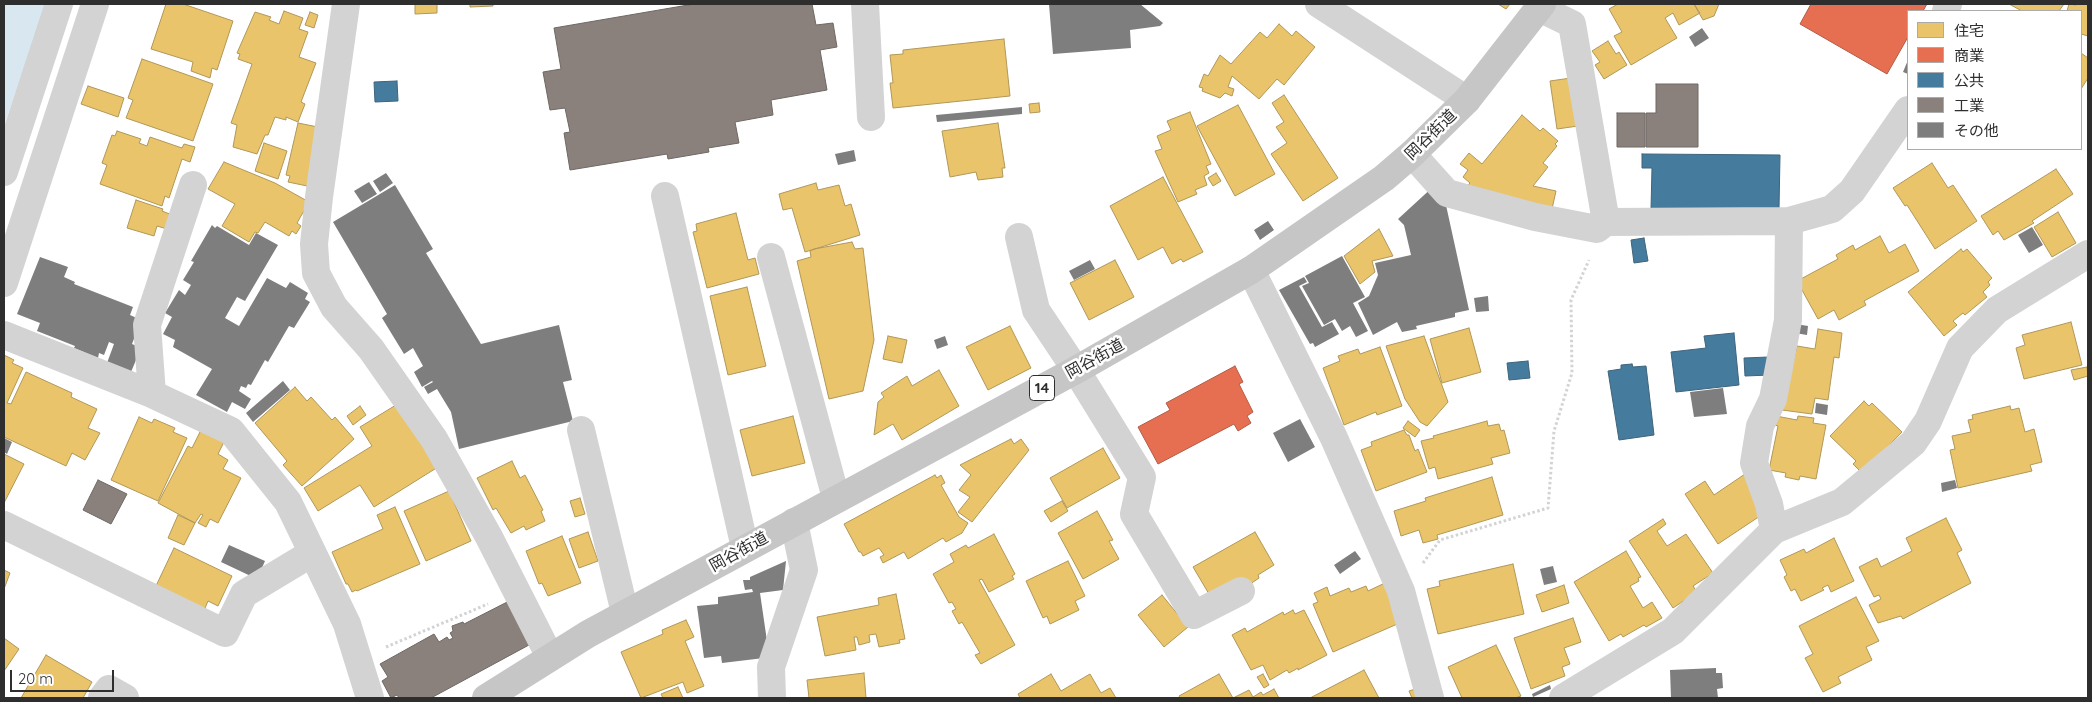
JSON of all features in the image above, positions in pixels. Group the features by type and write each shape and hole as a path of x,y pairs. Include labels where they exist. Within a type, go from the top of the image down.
{"main road":[{"name":"岡谷街道","path":"486,698 550,656 625,614 836,498 1076,370 1251,270 1377,183 1412,154 1467,100 1541,6"}],"street":[{"path":"4,172 59,4"},
{"path":"4,283 95,4"},
{"path":"346,4 318,197 314,244 316,273 334,307 371,349 434,439 550,656"},
{"path":"865,4 871,116"},
{"path":"1319,4 1467,100"},
{"path":"1541,6 1572,24 1606,222"},
{"path":"1412,154 1447,193 1535,217 1597,229 1606,222 1789,221 1832,209 1852,191 1907,111"},
{"path":"152,394 147,325 192,185"},
{"path":"665,196 745,548"},
{"path":"1774,530 1768,504 1754,463 1760,426 1773,399 1788,320 1789,221"},
{"path":"1019,237 1036,310 1076,370 1142,477 1134,514 1194,615 1241,591"},
{"path":"1563,698 1672,631 1774,530 1842,502 1913,443 1928,421 1960,348 1997,310 2088,254"},
{"path":"771,257 836,498"},
{"path":"1251,270 1334,438 1401,591 1430,698"},
{"path":"4,335 152,394 231,431 288,502 347,624 370,698"},
{"path":"581,430 625,614"},
{"path":"772,698 771,667 804,570 794,522"},
{"path":"4,525 225,633 244,594 312,553"},
{"path":"102,698 109,688 125,698"}],"path":[{"path":"1401,591 1440,540 1548,508 1554,432 1572,373 1571,300 1606,222"},
{"path":"358,659 517,592"}],"shaded area":[{"path":"4,4 46,4 4,126"}],"building: 住宅":[{"path":"166,4 183,4 233,21 217,70 212,68 210,78 191,71 193,62 151,49"},
{"path":"415,4 437,4 437,13 415,14"},
{"path":"470,4 493,4 493,6 470,7"},
{"path":"1498,4 1510,4 1506,9"},
{"path":"1618,4 1694,4 1700,13 1679,25 1673,13 1665,18 1677,38 1631,65 1614,36 1622,32 1609,9"},
{"path":"1694,4 1719,4 1714,16 1703,20"},
{"path":"2009,4 2064,4 2060,10 2020,10"},
{"path":"2069,4 2088,4 2088,36 2082,34 2082,10 2067,10"},
{"path":"284,11 303,18 299,29 308,32 299,57 316,63 301,102 305,104 298,122 286,117 286,120 275,117 268,135 265,135 257,154 233,147 237,125 231,123 252,64 238,59 240,54 237,53 255,12 271,17 269,20 279,24"},
{"path":"310,12 318,15 314,28 305,25"},
{"path":"1279,24 1292,36 1296,31 1315,47 1284,85 1277,79 1259,99 1232,76 1228,87 1234,89 1232,96 1225,93 1220,98 1202,91 1203,88 1199,87 1204,74 1208,76 1220,55 1231,64 1260,32 1267,38"},
{"path":"1004,39 1010,96 893,108 890,83 893,83 890,55 903,54 903,50"},
{"path":"1608,41 1616,54 1619,52 1627,65 1604,79 1595,65 1600,62 1592,51"},
{"path":"2082,54 2088,58 2088,78 2082,87"},
{"path":"142,59 213,84 193,141 126,118 133,100 128,98"},
{"path":"1571,78 1578,126 1557,129 1550,81"},
{"path":"88,86 124,98 118,117 81,104"},
{"path":"1284,95 1338,178 1303,201 1271,154 1287,143 1276,127 1284,122 1272,103"},
{"path":"1039,103 1040,112 1030,113 1029,104"},
{"path":"1238,105 1275,174 1235,196 1197,126"},
{"path":"1190,112 1211,164 1206,166 1209,173 1204,176 1207,185 1195,190 1197,194 1178,202 1155,151 1162,149 1157,136 1171,130 1167,121"},
{"path":"1522,115 1540,131 1543,128 1558,141 1555,144 1557,146 1543,163 1548,167 1533,186 1556,191 1552,209 1468,185 1470,183 1463,177 1468,170 1460,164 1469,153 1482,164"},
{"path":"298,123 323,128 312,187 288,182 290,176 286,175"},
{"path":"998,123 1005,168 1002,168 1003,177 978,180 976,172 950,177 942,131"},
{"path":"117,131 141,139 139,143 147,146 150,137 182,148 184,144 195,147 190,162 182,159 169,198 165,196 162,206 100,184 107,165 102,163 112,135 115,136"},
{"path":"264,143 287,151 278,179 255,171"},
{"path":"224,162 275,183 309,202 297,223 301,226 296,234 292,231 289,236 265,222 258,233 255,232 249,242 222,226 235,204 208,189"},
{"path":"1932,163 1948,188 1953,185 1977,221 1935,249 1907,205 1905,206 1893,188"},
{"path":"2056,169 2073,194 2032,221 2034,223 2004,240 1998,231 1993,235 1981,216"},
{"path":"1216,173 1221,181 1213,186 1208,178"},
{"path":"1163,177 1203,252 1183,262 1181,259 1172,264 1163,247 1138,260 1110,206"},
{"path":"816,183 818,190 839,185 845,206 851,204 860,235 805,252 792,208 783,210 779,194"},
{"path":"136,200 163,209 162,211 172,215 167,229 157,226 154,236 127,228"},
{"path":"2058,212 2076,243 2052,257 2034,227"},
{"path":"736,213 748,260 755,258 759,274 707,288 693,232 697,231 696,224"},
{"path":"1379,229 1393,256 1372,261 1375,272 1360,284 1344,256"},
{"path":"1880,236 1889,253 1905,244 1919,271 1864,301 1866,305 1839,320 1834,310 1818,319 1797,281 1838,259 1836,255 1853,245 1855,250"},
{"path":"852,242 855,249 863,248 874,340 863,391 829,399 797,261 811,257 810,251 814,249"},
{"path":"1961,249 1963,252 1967,249 1992,278 1988,282 1990,285 1983,292 1987,297 1965,315 1963,313 1953,321 1957,325 1944,336 1908,292"},
{"path":"1115,260 1134,297 1089,320 1070,283"},
{"path":"747,287 766,366 728,375 710,296"},
{"path":"2071,322 2082,365 2024,379 2016,348 2025,345 2022,335"},
{"path":"1010,326 1031,368 988,390 966,347"},
{"path":"1469,328 1481,372 1442,383 1430,339"},
{"path":"1818,329 1842,333 1839,358 1834,357 1828,400 1815,398 1812,414 1782,410 1797,346 1815,349"},
{"path":"888,336 907,340 902,363 883,359"},
{"path":"1424,336 1448,402 1427,426 1420,422 1405,399 1386,346"},
{"path":"1380,347 1402,406 1377,415 1376,412 1344,425 1323,368 1340,361 1338,356 1358,349 1360,354"},
{"path":"4,355 14,360 12,363 23,368 7,403 11,404 26,372 72,393 71,397 97,409 88,428 100,433 85,460 72,453 66,466 4,437"},
{"path":"2087,367 2088,376 2074,380 2071,370"},
{"path":"939,370 959,406 902,440 893,424 874,435 878,402 884,397 881,393 907,376 912,386"},
{"path":"295,387 307,401 311,397 332,420 335,417 354,439 302,486 283,465 287,461 255,423"},
{"path":"1864,401 1869,406 1872,403 1902,432 1862,473 1853,464 1856,461 1830,436"},
{"path":"396,405 438,467 374,507 360,485 318,511 304,488 372,446 360,427"},
{"path":"360,406 366,415 353,425 347,416"},
{"path":"2010,406 2011,410 2019,408 2025,432 2034,429 2042,462 2030,465 2032,471 1958,488 1950,450 1955,449 1952,436 1971,432 1968,420 1973,419 1972,415"},
{"path":"793,416 805,463 752,476 740,430"},
{"path":"1776,416 1797,420 1798,416 1814,418 1813,423 1826,425 1816,479 1800,476 1799,480 1785,477 1786,473 1769,470 1778,426 1772,424"},
{"path":"139,417 152,423 154,419 175,428 173,432 187,438 158,501 111,480"},
{"path":"1408,421 1420,430 1415,437 1403,428"},
{"path":"1487,421 1488,426 1499,424 1501,431 1504,430 1510,453 1491,458 1493,464 1438,479 1435,467 1429,469 1421,441"},
{"path":"201,430 224,442 218,454 228,460 223,469 241,478 218,523 210,519 206,527 198,523 203,515 201,514 195,523 158,503 188,446 192,448"},
{"path":"1404,430 1409,435 1415,451 1418,449 1427,472 1376,491 1361,450 1372,446 1371,442"},
{"path":"1011,439 1014,444 1021,439 1029,450 972,522 958,512 970,497 959,490 971,475 960,465"},
{"path":"1103,448 1120,478 1067,508 1050,478"},
{"path":"4,454 24,464 4,503"},
{"path":"512,461 520,478 525,475 543,510 541,511 545,521 526,530 524,526 511,533 496,508 493,510 477,478"},
{"path":"1745,474 1766,512 1718,544 1685,494 1705,481 1714,495"},
{"path":"935,475 937,478 941,475 945,483 941,485 959,517 968,523 962,533 946,542 943,538 908,559 904,552 883,563 880,557 884,555 879,548 863,556 844,524"},
{"path":"1492,477 1503,515 1437,535 1438,539 1423,543 1419,530 1401,536 1394,511 1426,501 1425,498"},
{"path":"449,491 471,541 426,561 404,511"},
{"path":"580,498 585,514 575,517 570,501"},
{"path":"1062,501 1068,511 1051,522 1044,511"},
{"path":"395,507 420,564 352,592 348,584 346,584 332,552 383,529 377,515"},
{"path":"1097,511 1113,540 1109,541 1119,559 1083,579 1058,533"},
{"path":"178,515 195,523 184,545 168,538"},
{"path":"1946,518 1962,550 1957,553 1971,583 1903,619 1901,616 1878,623 1869,605 1881,599 1879,595 1874,597 1859,567 1877,558 1881,567 1912,551 1906,538"},
{"path":"1663,519 1666,524 1657,531 1667,546 1686,534 1713,573 1693,586 1697,592 1673,608 1629,541"},
{"path":"588,532 598,561 579,568 569,539"},
{"path":"1255,532 1274,565 1258,575 1259,578 1246,587 1209,594 1193,567"},
{"path":"994,534 1015,574 1012,576 1014,579 989,592 982,579 979,580 1015,645 981,664 975,655 980,653 962,622 959,624 952,611 956,609 952,602 949,603 933,574 954,562 950,554 966,545 968,548"},
{"path":"562,536 581,583 548,596 542,583 539,584 526,551"},
{"path":"1834,538 1854,581 1831,592 1828,585 1822,588 1824,590 1801,601 1795,589 1791,591 1784,577 1787,575 1780,560 1804,549 1806,553"},
{"path":"174,548 232,576 218,606 208,601 203,613 154,590"},
{"path":"1626,551 1641,577 1638,578 1639,581 1630,586 1643,608 1652,602 1662,618 1646,627 1644,625 1623,637 1621,634 1609,641 1574,582"},
{"path":"1068,561 1085,596 1075,601 1079,610 1050,624 1047,616 1043,618 1026,581"},
{"path":"1513,564 1524,614 1438,634 1427,589 1440,586 1439,581"},
{"path":"4,570 10,573 4,589"},
{"path":"1385,583 1402,622 1333,652 1313,604 1318,602 1314,593 1327,587 1330,596 1349,588 1351,592 1366,586 1368,591"},
{"path":"1564,585 1569,603 1542,612 1536,595"},
{"path":"896,594 905,639 899,640 900,643 879,647 876,634 869,635 870,642 859,645 857,637 854,637 856,650 825,656 817,617 879,605 878,598"},
{"path":"1162,595 1188,627 1164,647 1138,615"},
{"path":"1856,597 1879,641 1866,647 1872,660 1838,677 1841,683 1823,692 1805,658 1813,654 1799,626"},
{"path":"1293,610 1295,614 1304,610 1327,655 1298,670 1298,668 1289,673 1287,670 1270,680 1263,665 1251,670 1232,635 1245,628 1247,632 1283,612 1284,615"},
{"path":"1573,618 1581,642 1564,648 1570,664 1562,667 1565,676 1531,689 1514,638"},
{"path":"686,620 694,637 685,641 704,686 687,693 683,682 641,698 621,652 663,634 662,630"},
{"path":"4,638 19,649 4,671"},
{"path":"1496,645 1521,696 1515,698 1462,698 1448,667"},
{"path":"46,655 92,682 83,698 21,698"},
{"path":"1364,670 1379,698 1310,698"},
{"path":"864,673 866,698 809,698 807,680"},
{"path":"1051,674 1061,691 1090,674 1101,693 1110,688 1116,698 1020,698 1018,694"},
{"path":"1219,674 1233,698 1180,698 1179,696"},
{"path":"1263,674 1269,685 1264,688 1257,677"},
{"path":"1425,686 1427,698 1412,698 1409,691"},
{"path":"678,687 683,698 663,698 661,694"},
{"path":"1274,689 1279,698 1233,698 1249,690 1253,697 1261,692 1263,695"}],"building: 商業":[{"path":"1811,4 1927,4 1924,10 1907,10 1907,39 1887,74 1800,24"},
{"path":"1235,366 1243,382 1239,384 1253,412 1247,416 1251,423 1238,431 1234,424 1158,464 1138,427 1170,410 1166,403"}],"building: 公共":[{"path":"397,81 398,101 375,102 374,82"},
{"path":"1642,154 1780,155 1779,209 1651,209 1652,168 1642,168"},
{"path":"1644,238 1648,261 1634,263 1631,240"},
{"path":"1734,333 1739,385 1676,392 1671,352 1706,348 1704,336"},
{"path":"1769,357 1770,375 1745,376 1744,358"},
{"path":"1528,361 1530,378 1509,380 1507,363"},
{"path":"1632,364 1633,367 1646,366 1654,435 1619,440 1608,371 1621,369 1621,365"}],"building: 工業":[{"path":"694,4 812,4 816,25 833,23 837,47 820,50 827,90 771,100 773,115 735,122 739,143 708,148 709,152 668,159 667,154 570,170 564,133 570,132 565,108 550,110 543,72 561,69 554,28"},
{"path":"1656,84 1698,84 1698,147 1646,147 1646,113 1656,113"},
{"path":"1617,113 1645,113 1645,147 1617,147"},
{"path":"98,480 127,494 111,524 83,510"},
{"path":"519,596 540,639 431,698 399,698 397,695 391,698 382,681 388,677 380,664 434,634 439,642 447,637 449,640 453,638 450,633 453,631 452,626 463,622 464,624"}],"building: その他":[{"path":"1049,4 1140,4 1163,23 1160,26 1130,30 1131,48 1053,54"},
{"path":"1702,28 1709,38 1695,47 1689,37"},
{"path":"1907,62 1907,74 1903,72"},
{"path":"1022,107 1022,114 937,122 936,115"},
{"path":"854,150 856,161 838,165 835,154"},
{"path":"386,173 393,183 380,192 373,181"},
{"path":"369,182 377,194 362,203 354,191"},
{"path":"395,185 433,249 426,253 481,344 559,325 572,380 563,382 573,421 459,449 451,412 437,389 428,394 424,387 432,381 422,387 414,372 423,366 413,348 404,354 382,318 387,314 333,222"},
{"path":"1435,185 1444,196 1469,310 1455,313 1455,317 1416,326 1417,329 1402,332 1397,322 1373,335 1358,303 1369,296 1378,275 1375,263 1411,255 1404,225 1398,219"},
{"path":"1268,221 1274,230 1260,240 1254,230"},
{"path":"212,225 249,245 256,233 278,245 245,301 237,297 225,318 239,326 267,278 286,288 290,282 308,293 305,299 310,302 294,328 289,326 268,362 265,360 251,385 248,384 246,388 241,386 239,391 251,399 245,409 232,402 227,412 196,395 212,369 173,347 175,340 163,334 172,317 165,313 179,290 185,295 191,285 183,280 194,262 191,261"},
{"path":"2032,227 2043,245 2029,253 2018,235"},
{"path":"1342,256 1365,297 1353,303 1368,331 1356,337 1350,326 1342,331 1335,319 1324,325 1302,286 1309,283 1305,276"},
{"path":"40,257 68,267 64,277 75,282 74,284 133,307 130,315 141,320 132,344 141,348 131,372 107,363 114,344 109,342 104,355 99,353 98,358 74,348 75,346 37,331 40,323 17,314"},
{"path":"1090,260 1095,269 1074,280 1069,271"},
{"path":"1304,277 1307,282 1299,286 1322,327 1332,322 1339,334 1315,347 1313,343 1310,344 1279,290"},
{"path":"1488,296 1489,311 1476,312 1474,298"},
{"path":"1796,324 1808,326 1807,335 1795,333"},
{"path":"945,336 948,345 937,349 934,340"},
{"path":"283,381 290,390 253,422 246,413"},
{"path":"1723,388 1727,414 1694,417 1690,392"},
{"path":"1816,403 1828,405 1827,415 1815,413"},
{"path":"1300,419 1315,447 1288,462 1273,433"},
{"path":"4,438 12,442 7,454 4,452"},
{"path":"1955,480 1957,488 1942,492 1941,483"},
{"path":"229,545 265,561 257,579 221,562"},
{"path":"1355,551 1361,559 1340,574 1334,565"},
{"path":"786,561 783,590 760,593 768,648 764,658 722,663 721,656 704,658 697,606 718,604 718,597 753,592 752,589 745,590 743,580 750,580 750,577"},
{"path":"1553,566 1557,582 1544,585 1540,569"},
{"path":"1716,668 1716,673 1722,673 1723,688 1717,689 1718,698 1671,698 1670,670"},
{"path":"1550,685 1551,689 1533,697 1532,694"}]}
